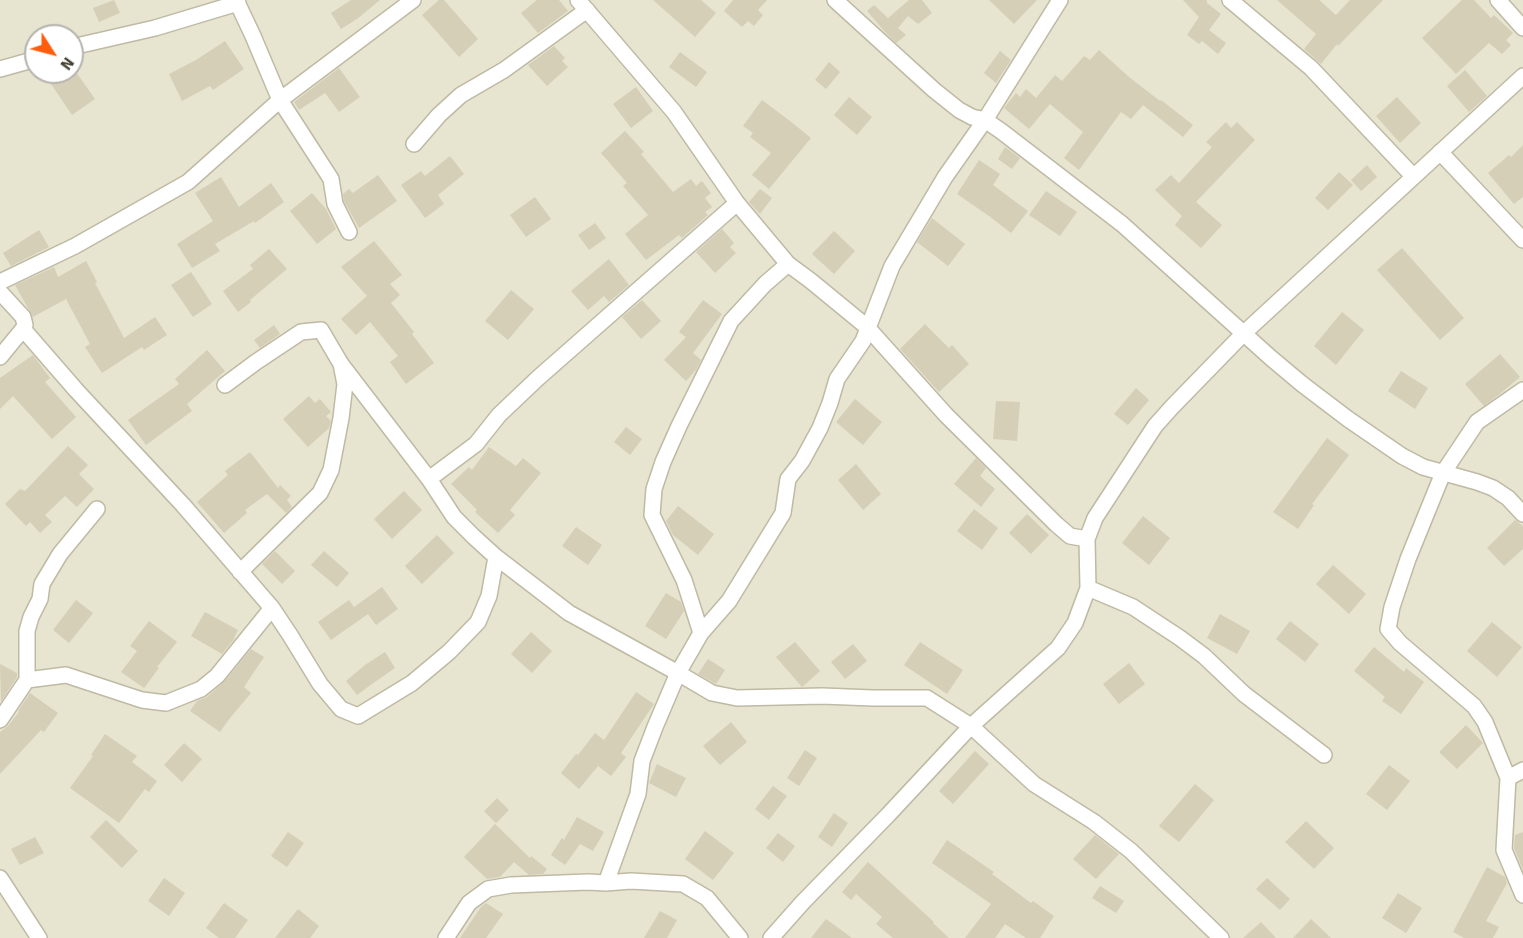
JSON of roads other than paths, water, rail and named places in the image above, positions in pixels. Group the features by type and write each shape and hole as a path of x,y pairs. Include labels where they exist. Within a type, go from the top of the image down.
{"street":[{"path":"0,282 75,246 188,182 280,100 413,0"},
{"path":"835,0 958,110 985,120 1122,224 1302,384 1348,419 1402,456 1423,467 1493,488 1508,498 1523,514"},
{"path":"1230,0 1311,68 1413,176"},
{"path":"1498,0 1523,28"},
{"path":"84,44 155,28 237,2 280,100 331,179 335,204 349,232"},
{"path":"606,883 638,794 642,761 678,673 701,633 729,601 783,513 788,479 802,461 820,428 837,379 863,341 892,266 945,177 985,120 1056,2"},
{"path":"414,144 439,115 461,95 504,70 582,5 675,112 737,203 788,264 867,327 946,415 1056,524 1070,536 1087,539"},
{"path":"0,69 24,62"},
{"path":"771,938 971,726 1058,648 1075,623 1088,588 1087,539 1095,518 1155,426 1172,406 1244,333 1523,75"},
{"path":"1440,152 1523,240"},
{"path":"429,479 476,444 499,415 538,378 737,203"},
{"path":"701,633 684,580 652,515 654,489 679,426 731,321 765,284 788,264"},
{"path":"0,292 22,317 25,325 0,357"},
{"path":"23,329 76,390 183,505 272,608 320,684 341,710 358,716 412,683 449,652 478,622 489,596 496,557"},
{"path":"225,385 301,332 321,330 341,364 429,479 454,516 496,557 568,613 712,693 737,698 822,696 927,698 971,726 1034,784 1094,822 1131,851 1221,938"},
{"path":"240,572 320,493 331,470 341,418 345,384 341,364"},
{"path":"1523,390 1478,422 1443,473 1405,568 1392,607 1388,629 1400,643 1474,706 1485,722 1508,778 1504,850 1523,895"},
{"path":"0,720 27,680 27,631 40,599 42,584 60,554 97,509"},
{"path":"1088,588 1133,607 1180,638 1204,656 1244,694 1324,755"},
{"path":"27,680 66,675 142,700 166,703 201,688 217,676 272,608"},
{"path":"1508,778 1523,770"},
{"path":"0,878 39,938"},
{"path":"446,938 469,903 488,889 521,885 631,881 683,884 707,898 740,938"}]}
